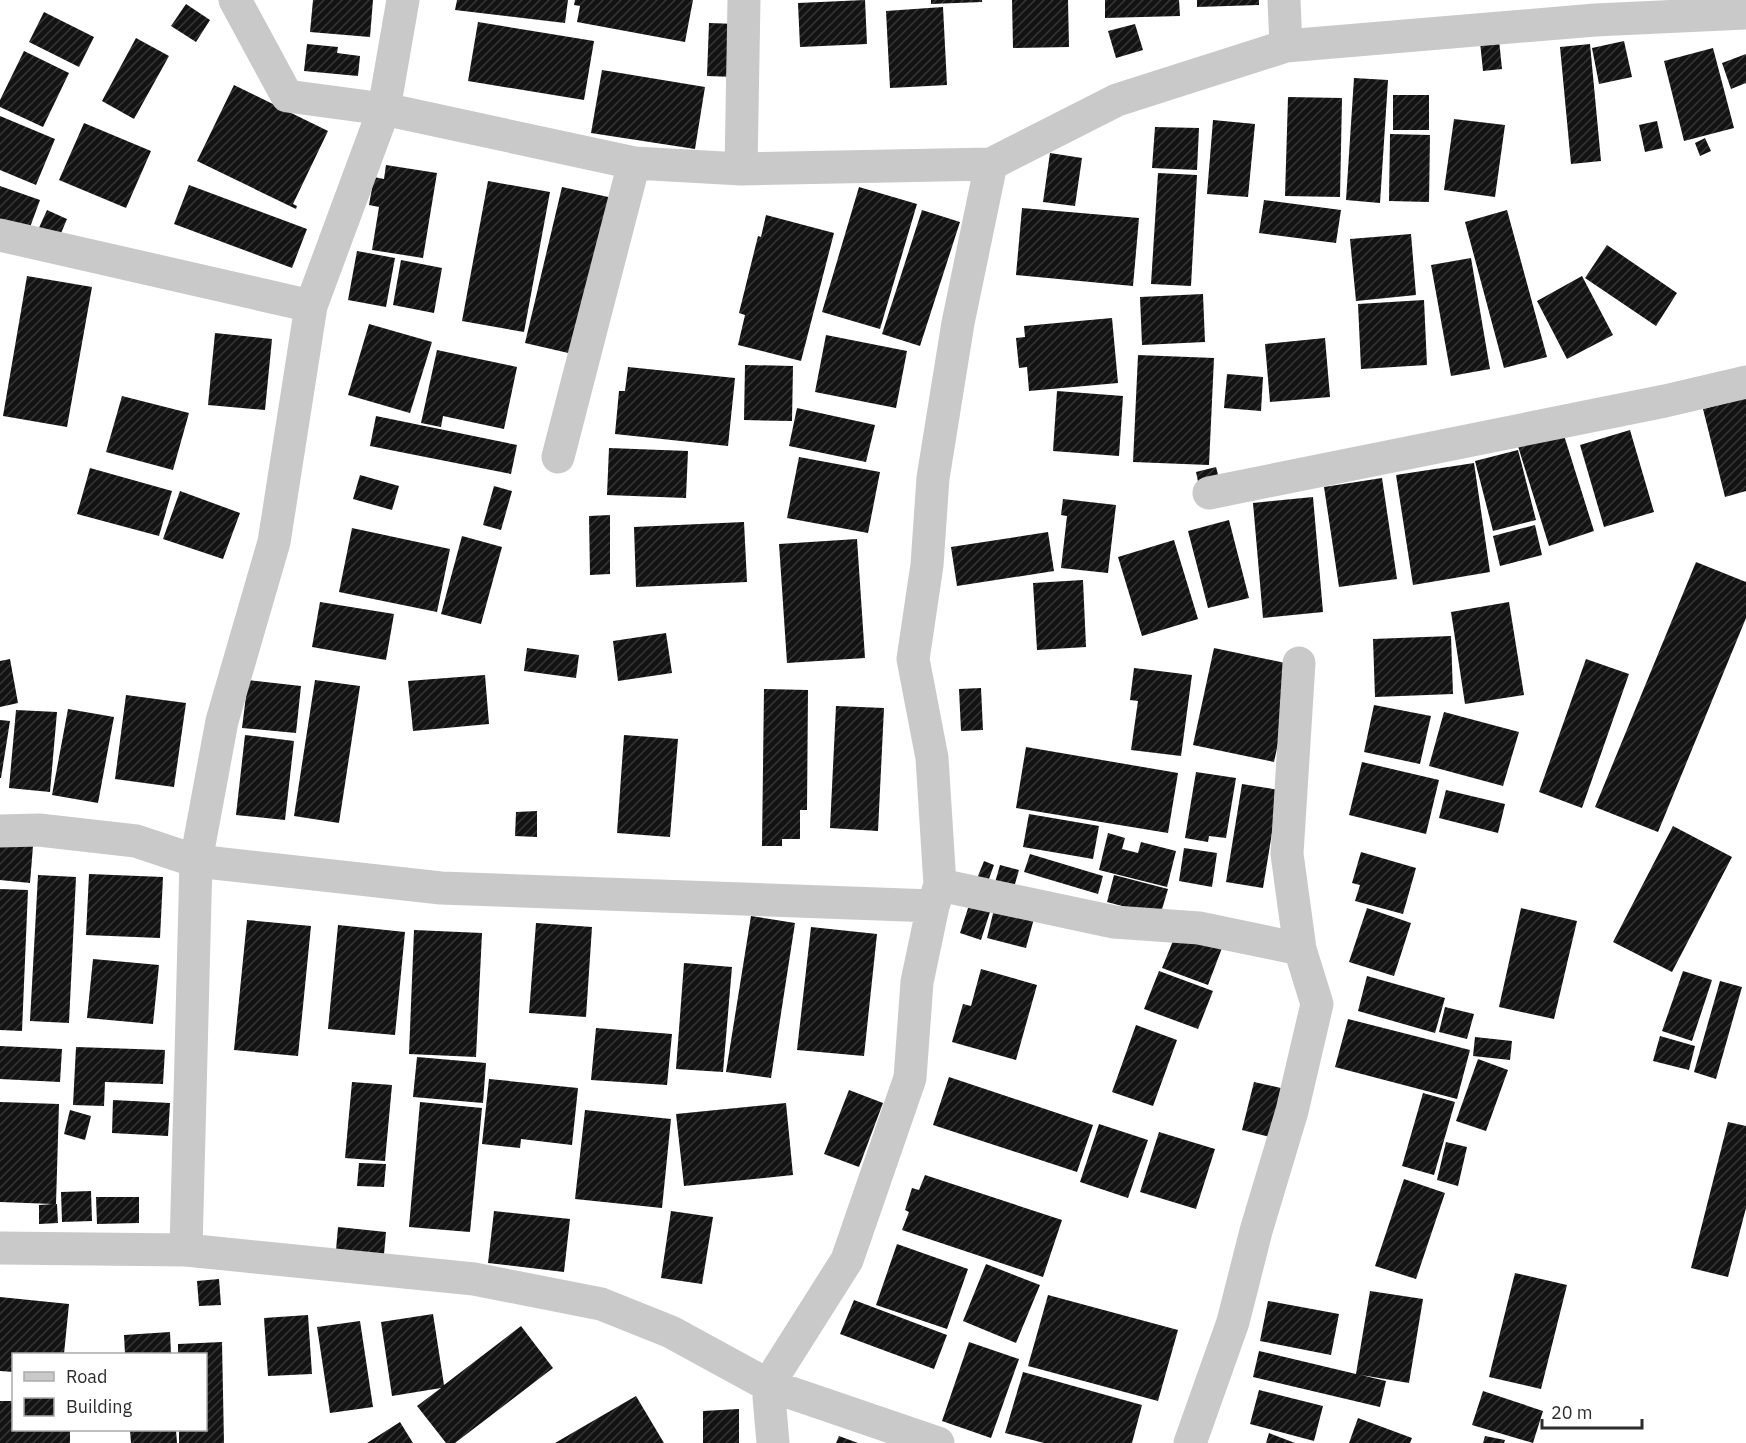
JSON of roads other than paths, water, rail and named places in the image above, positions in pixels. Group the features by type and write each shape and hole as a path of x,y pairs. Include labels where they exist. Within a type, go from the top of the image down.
{"street":[{"path":"235,0 287,96 384,109 634,163 741,169 991,164 1117,100 1286,46 1595,20 1746,12"},
{"path":"186,1250 196,861 222,722 274,542 311,306 384,109 403,0"},
{"path":"741,169 744,0"},
{"path":"1284,0 1286,46"},
{"path":"558,458 634,163"},
{"path":"773,1443 768,1384 847,1260 910,1078 917,982 937,895 932,758 913,659 927,565 933,478 958,323 991,164"},
{"path":"0,235 311,306"},
{"path":"1209,493 1665,401 1746,382"},
{"path":"1190,1443 1233,1322 1256,1231 1292,1111 1317,1004 1300,949 1287,854 1299,663"},
{"path":"0,831 39,830 136,841 196,861 441,888 937,895 1114,922 1198,928 1300,949"},
{"path":"0,1248 186,1250 474,1279 601,1304 671,1332 768,1384 938,1443"}]}
